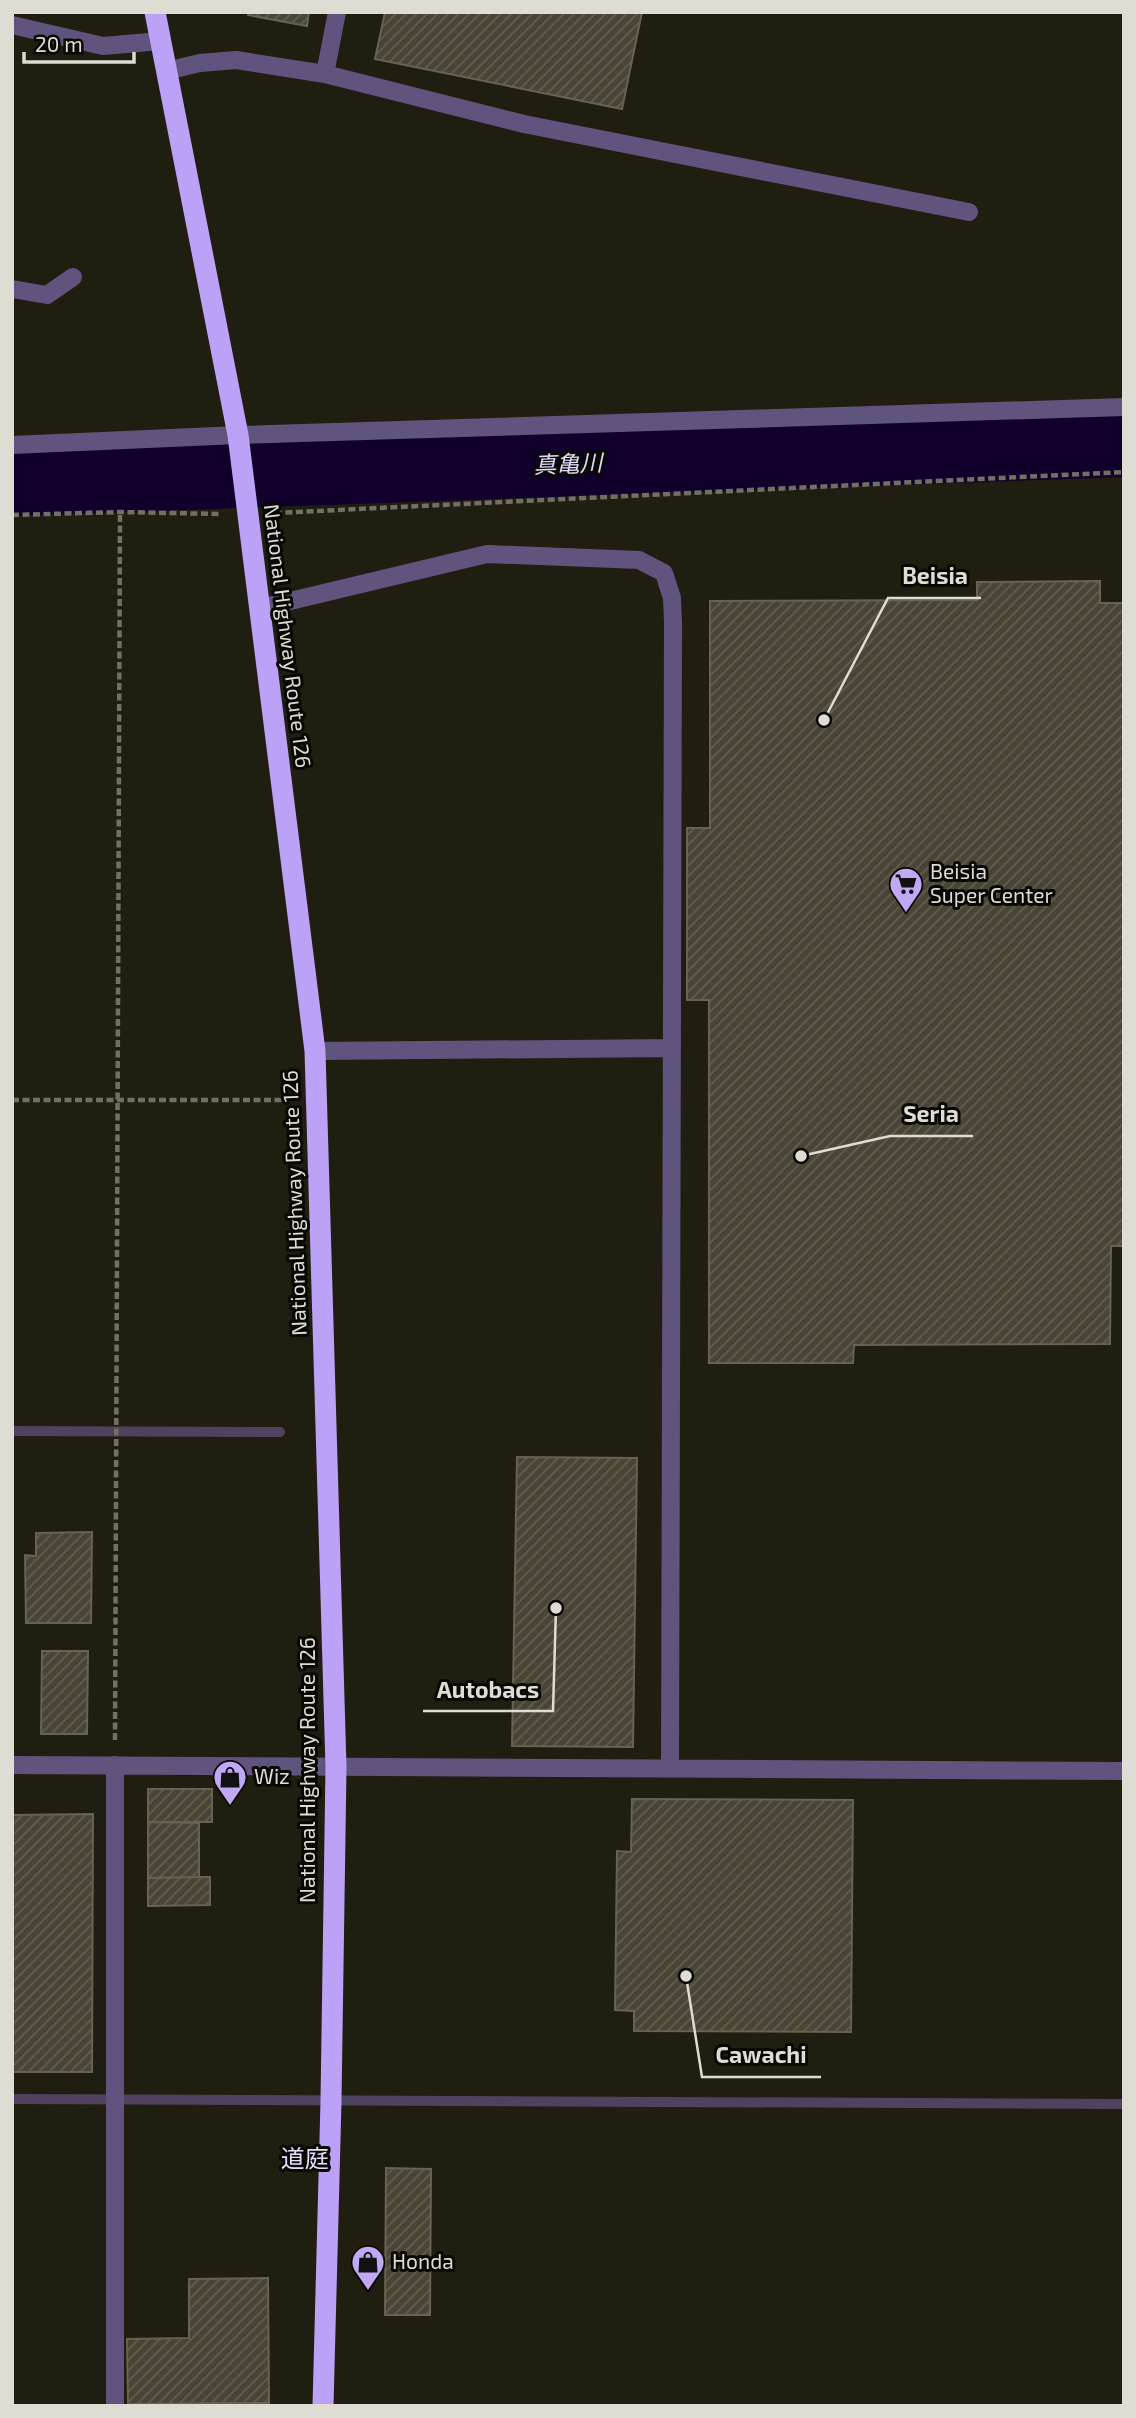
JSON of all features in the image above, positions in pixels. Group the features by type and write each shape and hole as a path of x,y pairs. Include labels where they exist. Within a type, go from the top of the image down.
{"highway":[{"name":"National Highway Route 126","path":"155,12 238,435 315,1051 336,1767 323,2406"}],"street":[{"path":"325,74 337,12"},
{"path":"12,25 103,47 160,41"},
{"path":"166,71 200,63 236,60 325,74 524,124 969,212"},
{"path":"12,289 47,295 73,277"},
{"path":"12,445 238,435 1124,407"},
{"path":"261,608 487,554 639,561 664,573 673,598 670,1769"},
{"path":"315,1051 672,1048"},
{"path":"12,1765 1124,1771"},
{"path":"115,1765 115,2406"}],"path":[{"path":"12,515 120,512 247,514 1124,472"},
{"path":"115,1765 120,512"},
{"path":"12,1100 317,1100"}],"building":[{"path":"248,12 309,12 307,26 248,15"},
{"path":"385,12 642,12 622,109 375,59"},
{"name":"Beisia Super Center","path":"1100,581 1100,603 1124,603 1124,1246 1111,1246 1110,1344 854,1345 853,1363 709,1363 709,1000 687,1000 687,828 710,828 710,601 977,600 977,582"},
{"path":"517,1457 637,1458 633,1747 512,1746"},
{"path":"92,1532 91,1623 26,1623 25,1555 36,1556 36,1533"},
{"path":"42,1651 88,1651 87,1734 41,1734"},
{"path":"148,1789 212,1789 212,1822 148,1822"},
{"path":"632,1799 853,1800 851,2032 634,2031 634,2011 615,2010 617,1851 631,1852"},
{"path":"93,1814 92,2072 12,2072 12,1815"},
{"path":"148,1822 199,1823 199,1877 148,1878"},
{"path":"210,1877 210,1905 148,1906 148,1878"},
{"path":"386,2168 431,2169 430,2315 385,2315"},
{"path":"268,2278 269,2403 128,2404 127,2339 189,2338 189,2279"}],"waterway":[{"name":"真亀川","path":"12,483 1124,444"},
{"path":"12,1431 280,1432"},
{"path":"12,2099 1124,2104"}],"place":[{"name":"Beisia","path":"824,720"},
{"name":"Beisia Super Center","path":"906,914"},
{"name":"Seria","path":"801,1156"},
{"name":"Autobacs","path":"556,1608"},
{"name":"Wiz","path":"230,1807"},
{"name":"Cawachi","path":"686,1976"},
{"name":"Honda","path":"368,2292"}],"district":[{"name":"道庭","path":"305,2159"}]}
